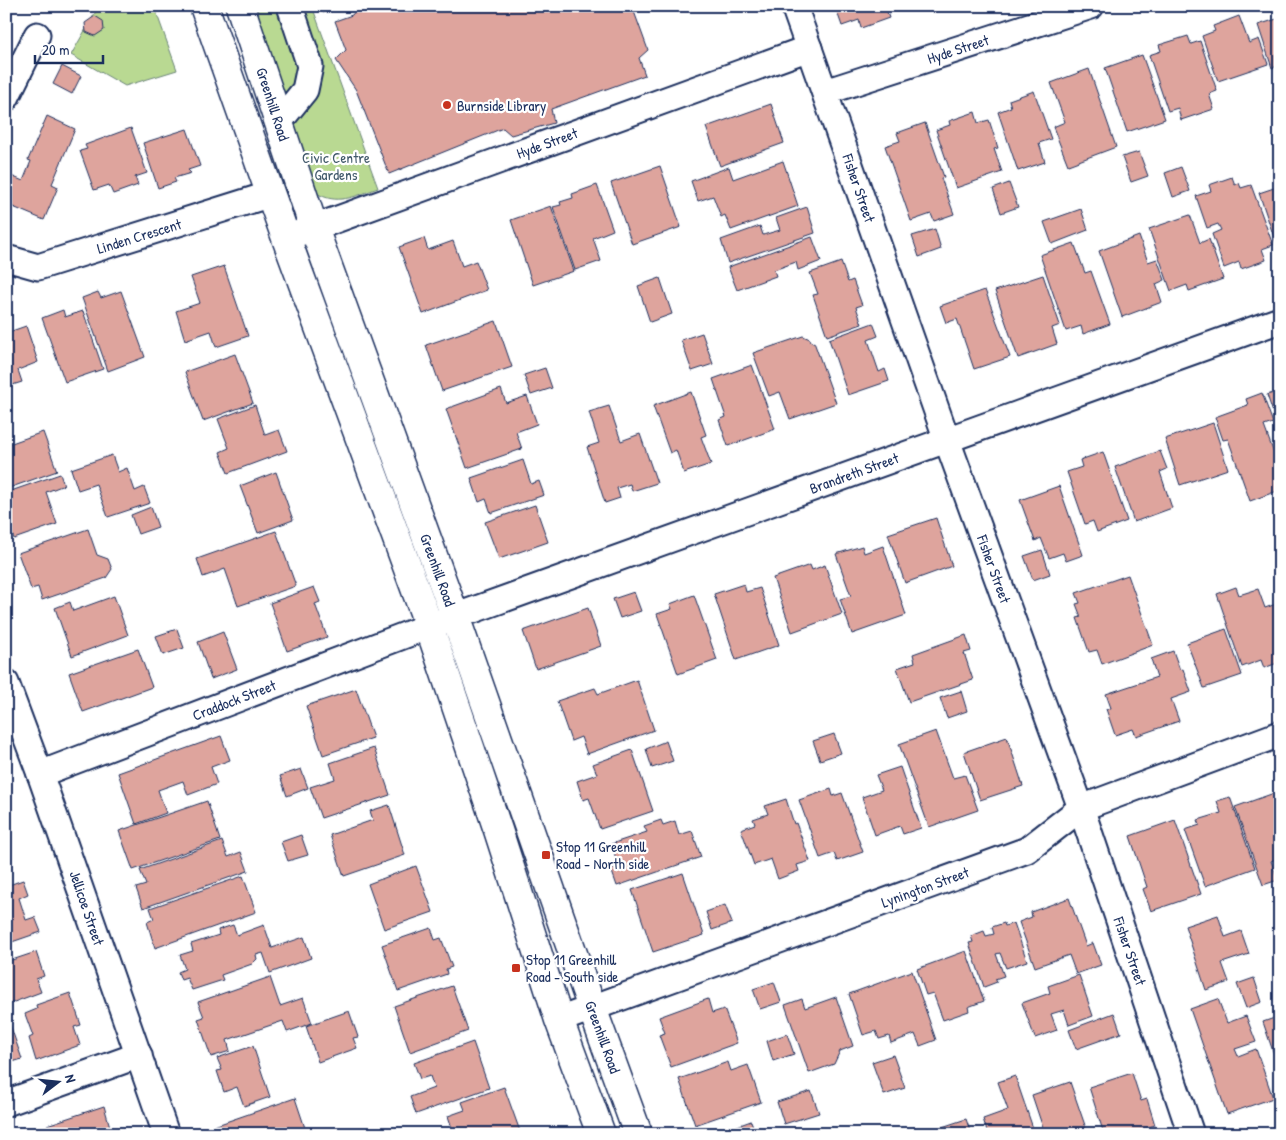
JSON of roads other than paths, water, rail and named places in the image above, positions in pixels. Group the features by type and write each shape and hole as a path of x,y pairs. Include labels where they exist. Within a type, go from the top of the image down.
{"main road":[{"name":"Greenhill Road","path":"204,6 286,238 429,626 498,830 559,1020 601,1134"},
{"name":"Greenhill Road","path":"240,6 314,228 455,616 638,1134"}],"street":[{"path":"279,122 305,90 310,66 290,6"},
{"name":"Fisher Street","path":"794,6 947,440 1082,808 1191,1134"},
{"name":"Hyde Street","path":"825,92 1091,6"},
{"path":"6,98 37,35"},
{"name":"Hyde Street","path":"286,238 809,48"},
{"name":"Linden Crescent","path":"6,258 38,267 271,194"},
{"name":"Brandreth Street","path":"429,626 1280,320"},
{"name":"Craddock Street","path":"40,774 429,626"},
{"name":"Jellicoe Street","path":"6,683 40,774 166,1134"},
{"name":"Lynington Street","path":"559,1020 1027,850 1082,808 1280,734"},
{"path":"6,1103 139,1055"}],"place":[{"name":"Burnside Library","path":"447,105"},
{"name":"Stop 11 Greenhill Road - North side","path":"546,855"},
{"name":"Stop 11 Greenhill Road - South side","path":"516,968"}],"park label":[{"name":"Civic Centre Gardens","path":"336,166"}]}
